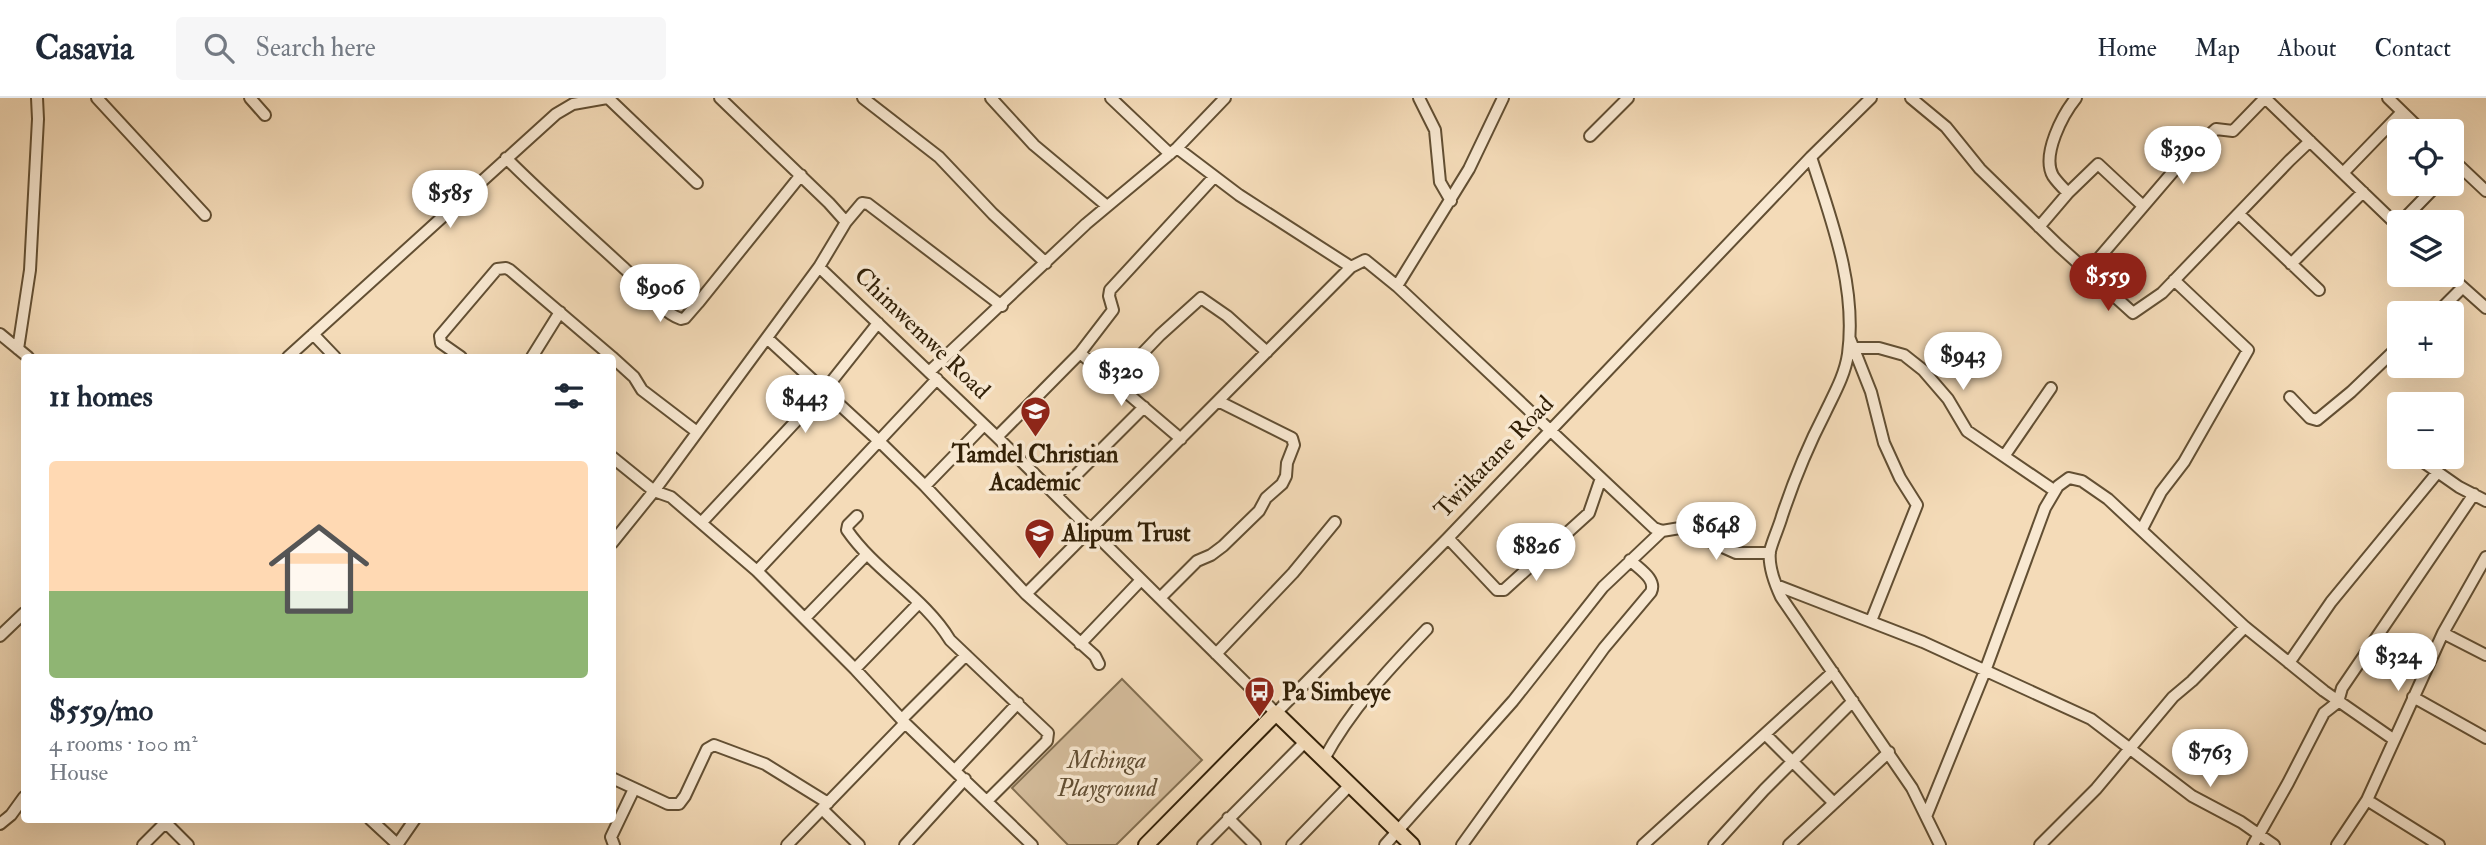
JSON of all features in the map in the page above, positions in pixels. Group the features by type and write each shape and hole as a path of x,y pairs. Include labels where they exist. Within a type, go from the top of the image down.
{"main road":[{"name":"Chimwemwe Road","path":"1276,713 1412,845"},
{"name":"Twiikatane Road","path":"1146,845 1276,713"}],"street":[{"path":"18,349 30,270 37,98"},
{"path":"97,98 205,215"},
{"path":"250,98 265,115"},
{"path":"720,98 846,222"},
{"path":"863,98 939,158 1046,264"},
{"path":"991,98 1034,145 1107,206"},
{"path":"1111,98 1174,151 1351,268"},
{"path":"757,571 879,441 933,375 1107,206 1174,151 1225,98"},
{"path":"1419,98 1435,130 1440,182 1451,201"},
{"path":"1397,286 1473,162 1503,98"},
{"path":"1590,136 1628,98"},
{"name":"Twiikatane Road","path":"1276,713 1448,538 1811,156 1871,98"},
{"path":"1912,98 1946,127 1980,169 2039,227 2133,313 2162,293 2310,142"},
{"path":"2087,272 2193,148 2216,129 2233,131 2265,98 2387,214"},
{"path":"2388,98 2409,119"},
{"path":"291,354 506,158 564,108 573,104 602,99 697,183"},
{"path":"2068,193 2053,176 2050,162 2053,139 2072,99"},
{"path":"2343,173 2402,112"},
{"path":"1811,156 1839,248 1851,342 1871,392 1884,443 1900,478 1917,505 1871,621"},
{"path":"506,158 558,210 662,305 681,319 698,303 801,175"},
{"path":"2039,227 2098,164 2143,206"},
{"path":"2464,172 2486,191"},
{"path":"997,437 1080,353 1113,310 1108,296 1110,290 1214,177"},
{"path":"2291,264 2362,192"},
{"path":"2413,210 2427,196"},
{"path":"616,538 654,491 819,267 860,204 866,203 1002,306"},
{"path":"2239,214 2319,290"},
{"path":"1026,594 1351,268 1366,260 1654,528 1662,531"},
{"name":"Chimwemwe Road","path":"819,267 997,437 1276,713"},
{"path":"457,354 441,343 440,336 497,269 502,268 510,270 609,354"},
{"path":"2142,530 2161,492 2185,462 2248,350 2174,280"},
{"path":"2449,301 2462,288 2486,308"},
{"path":"1115,382 1160,335 1201,298 1227,316 1267,352"},
{"path":"534,354 560,312"},
{"path":"702,522 824,391 878,323"},
{"path":"0,334 24,354"},
{"path":"313,334 332,354"},
{"path":"766,338 925,486 1026,594 1095,656 1099,664"},
{"path":"1851,342 1903,355 1923,370 1948,399 1967,431 2054,491"},
{"path":"1851,342 1846,365 1802,462 1770,553 1776,585 1789,609 1889,752 1927,814 1940,845"},
{"path":"1080,353 1181,439"},
{"path":"2290,397 2310,418 2317,420 2387,358"},
{"path":"616,361 634,377 642,390 697,432"},
{"path":"2005,455 2051,388"},
{"path":"1160,598 1197,561 1223,546 1259,511 1266,498 1282,484 1286,476 1287,463 1294,445 1292,438 1218,401"},
{"path":"1056,495 1144,407"},
{"path":"925,486 984,425"},
{"path":"616,460 654,491 671,497 757,571 1029,844"},
{"path":"2432,469 2486,501"},
{"path":"2289,663 2331,602 2438,473"},
{"path":"1448,538 1497,590 1504,590 1589,513 1601,478"},
{"path":"1927,814 1985,671 2045,508 2054,491 2069,478 2082,481 2109,499 2245,627 2338,702 2393,739"},
{"path":"2253,845 2324,713 2338,702 2342,688 2474,494"},
{"path":"857,516 847,530 867,554 940,623 950,640 1046,730 1048,738 987,801"},
{"path":"1216,654 1293,573 1335,522"},
{"path":"1385,845 1513,701 1590,601 1662,531 1673,527 1680,528 1736,553 1770,553"},
{"path":"805,618 867,554"},
{"path":"1462,845 1597,657 1651,592 1654,584 1630,560"},
{"path":"2337,845 2367,800 2443,633 2485,563"},
{"path":"1080,644 1141,580"},
{"path":"1776,585 1871,621 2091,719 2192,796 2260,834 2274,845"},
{"path":"855,668 919,603"},
{"path":"0,636 21,616"},
{"path":"2040,845 2132,749 2174,697 2245,627"},
{"path":"1324,760 1344,724 1368,692 1427,629"},
{"path":"2443,633 2486,655"},
{"path":"787,845 966,655"},
{"path":"1643,845 1833,672"},
{"path":"2413,696 2486,738"},
{"path":"1714,845 1853,701"},
{"path":"955,770 1017,703"},
{"path":"1765,734 1833,802"},
{"path":"1202,845 1305,742"},
{"path":"616,780 668,804 679,804 707,749 714,745 765,764 825,806 859,845"},
{"path":"1789,845 1889,752"},
{"path":"905,845 965,779"},
{"path":"1292,845 1350,785"},
{"path":"614,845 611,837 634,789"},
{"path":"2367,800 2439,845"},
{"path":"0,824 21,801"},
{"path":"1228,818 1255,845"},
{"path":"374,823 397,845 412,823"},
{"path":"143,845 162,827 169,826 188,845"}],"green space":[{"name":"Mchinga Playground","path":"1122,679 1202,760 1116,845 1068,845 1012,788"}],"place":[{"name":"Tamdel Christian Academic","path":"1035,439"},
{"name":"Alipum Trust","path":"1039,560"},
{"name":"Pa Simbeye","path":"1259,719"}]}
